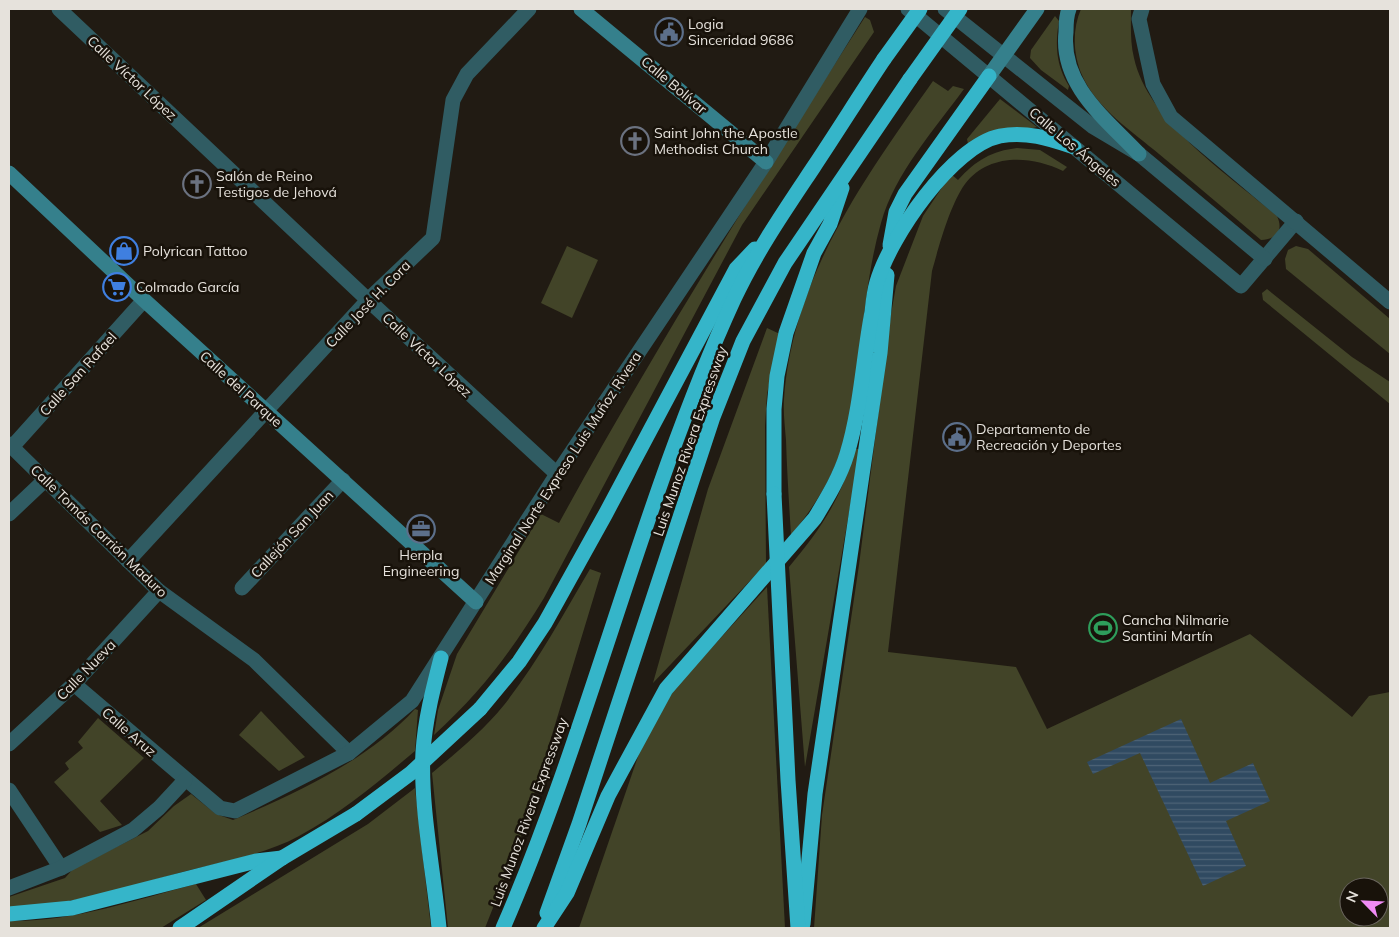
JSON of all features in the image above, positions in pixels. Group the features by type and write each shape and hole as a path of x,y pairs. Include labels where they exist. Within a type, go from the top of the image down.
{"highway":[{"name":"Luis Munoz Rivera Expressway","path":"503,928 533,857 673,448 697,386 736,296 768,235 884,59 920,9"},
{"name":"Luis Munoz Rivera Expressway","path":"543,928 713,417 743,341 785,263 960,9"},
{"path":"802,928 814,794 880,353 888,251 896,212 905,194 989,76"},
{"path":"543,928 567,893 608,796 666,689 815,518 832,489 846,456 852,433 877,283 888,251 938,181 971,148 1000,136 1023,135 1041,137 1074,147"},
{"path":"798,928 788,780 774,494 774,409 777,376 786,333 814,253 830,224 848,169"},
{"path":"180,928 282,858 356,814 411,773 480,709 519,662 545,623 605,516 736,269 768,235"},
{"path":"440,928 424,797 423,753 427,715 441,658"},
{"path":"9,914 72,908 256,861 282,858"}],"street":[{"name":"Calle Víctor López","path":"59,9 368,300 557,474"},
{"name":"Calle José H. Cora","path":"128,561 368,300 433,238 452,100 467,74 529,9"},
{"name":"Calle Bolívar","path":"581,9 766,162"},
{"name":"Marginal Norte Expreso Luis Muñoz Rivera","path":"185,780 220,808 235,811 349,754 412,701 557,474 766,162 860,9"},
{"name":"Calle Los Ángeles","path":"908,9 1241,286 1265,259 1139,154 1092,126 944,9"},
{"path":"989,76 1037,9"},
{"path":"1069,9 1064,41 1068,66 1078,88 1139,154"},
{"path":"1142,9 1139,19 1153,84 1171,117 1390,302"},
{"name":"Calle del Parque","path":"10,176 476,602"},
{"path":"1265,259 1296,221"},
{"name":"Calle San Rafael","path":"10,446 144,300"},
{"name":"Calle Tomás Carrión Maduro","path":"10,446 159,591 254,660 349,754"},
{"path":"9,514 46,479"},
{"name":"Callejón San Juan","path":"242,588 343,480"},
{"name":"Calle Nueva","path":"9,744 74,684 159,591"},
{"name":"Calle Aruz","path":"74,684 185,780"},
{"path":"9,888 61,868 133,830 159,808 185,780"},
{"path":"9,790 61,868"}],"green space":[{"path":"1081,9 1131,9 1131,40 1134,58 1142,81 1156,104 1193,146 1277,216 1280,226 1274,236 1261,240 1116,119 1096,98 1082,75 1075,50 1076,25"},
{"path":"1055,16 1059,21 1057,38 1059,63 1069,86 1068,90 1041,70 1030,58 1031,50"},
{"path":"865,17 870,20 874,32 742,225 544,598 520,636 494,671 434,735 438,710 457,654 541,514 559,523 632,394 708,267"},
{"path":"933,81 948,91 953,86 964,89 916,153 887,205 874,249 851,410 841,450 824,488 791,535 784,399 790,354 801,311 817,270 858,192"},
{"path":"1000,99 1037,127 968,144 967,139"},
{"path":"1017,148 1040,150 1067,167 1063,171 1037,162 1024,160 998,162 975,174 965,184 954,203 932,271 888,652 1016,667 1047,729 1250,634 1352,717 1369,696 1390,692 1390,928 814,928 822,815 859,565 896,286 923,216 951,174 958,180 978,162 1000,151"},
{"path":"567,246 598,260 572,318 541,303"},
{"path":"1296,246 1308,249 1390,319 1390,354 1286,269 1285,259 1288,250"},
{"path":"1267,289 1352,357 1390,382 1390,404 1263,300 1262,293"},
{"path":"767,328 780,334 767,394 765,426 766,564 653,683 708,489"},
{"path":"854,449 860,449 805,767 789,567 811,540 837,498"},
{"path":"590,569 601,573 521,837 485,928 448,928 432,773 479,732 504,705 539,656"},
{"path":"767,587 785,928 579,928 643,742 675,688"},
{"path":"415,709 418,710 415,751 345,807 299,836 273,848 246,856 101,894 56,903 9,908 9,897 65,878 73,869 148,831 174,806 191,794 216,814 233,820 281,799 330,774 376,744"},
{"path":"261,711 305,757 279,771 239,735"},
{"path":"98,718 144,758 100,801 122,825 100,832 54,782 69,769 65,763 83,748 78,742"},
{"path":"415,788 431,928 198,928 368,824"},
{"path":"196,884 206,900 161,928 9,928 9,921 57,918 80,914"}],"water":[{"path":"1181,719 1210,783 1253,763 1270,801 1226,821 1246,866 1203,886 1140,753 1093,774 1087,762"}],"place":[{"name":"Logia Sinceridad 9686","path":"669,32"},
{"name":"Saint John the Apostle Methodist Church","path":"635,141"},
{"name":"Salón de Reino Testigos de Jehová","path":"197,184"},
{"name":"Polyrican Tattoo","path":"124,251"},
{"name":"Colmado García","path":"117,287"},
{"name":"Departamento de Recreación y Deportes","path":"957,437"},
{"name":"Herpla Engineering","path":"421,529"},
{"name":"Cancha Nilmarie Santini Martín","path":"1103,628"}]}
